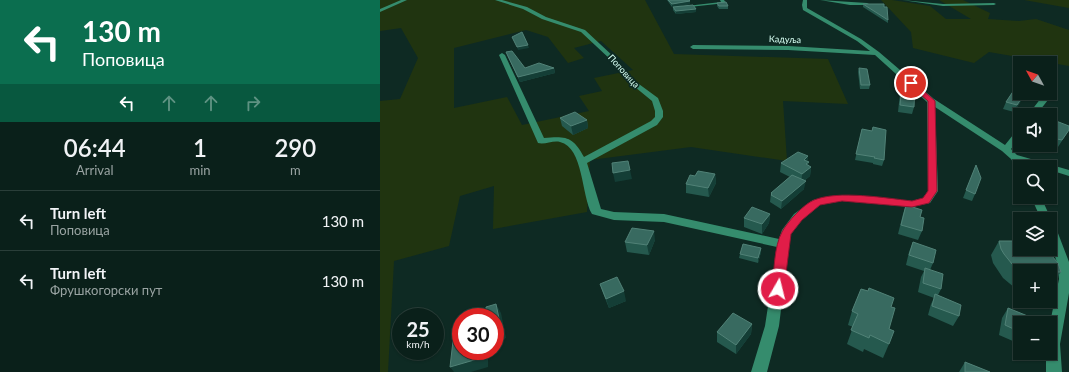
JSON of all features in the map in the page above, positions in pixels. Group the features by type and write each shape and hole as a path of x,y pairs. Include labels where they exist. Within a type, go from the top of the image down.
{"street":[{"path":"380,11 405,0"},
{"name":"Поповица","path":"497,0 525,8 544,18 571,26 582,32 613,59 626,77 655,100 660,111 659,117 654,123 582,162"},
{"path":"674,8 724,3 722,0"},
{"path":"805,0 805,9 859,40 877,53 931,101 1005,149 1016,160"},
{"path":"822,0 850,4 867,4"},
{"path":"904,0 943,5 994,4"},
{"name":"Кадуља","path":"693,47 788,48 877,53"},
{"path":"502,55 541,141 560,139 573,145 582,162 596,211 614,216 664,218 783,244"},
{"path":"1038,108 1044,100"},
{"path":"759,372 772,326 783,244 786,233 798,217 817,202 842,198 912,204 926,201 932,191 931,101"},
{"path":"1005,149 1013,142"},
{"path":"1014,157 1025,160"},
{"path":"1057,169 1069,173"},
{"path":"1054,372 1053,344 1065,279 1063,262 1057,246"}],"green space":[{"path":"380,0 645,0 674,54 828,59 848,104 783,101 787,161 691,147 590,160 587,212 493,229 494,186 460,196 449,246 394,261 388,372 380,372 380,101 400,99 418,58 401,28 380,31","holes":["526,30 548,37 568,63 584,58 574,48 601,41 633,70 594,78 602,91 579,96 589,111 522,125 507,97 454,108 454,48"]},
{"path":"881,0 892,0 930,6 946,19 971,19 939,0 963,0 990,13 988,19 1019,21 1036,19 1069,30 1069,66 1057,64 1057,56 1013,56 989,52 974,63 913,48 911,32"},
{"path":"1024,0 1069,0 1069,8"}],"building":[{"path":"668,0 689,0 690,1 672,4"},
{"path":"726,2 728,6 719,6 717,3"},
{"path":"863,4 884,4 884,7 887,7 888,20"},
{"path":"693,5 696,9 676,11 673,7"},
{"path":"522,32 528,45 517,47 512,37"},
{"path":"512,51 525,68 539,63 554,68 518,77 506,52"},
{"path":"859,68 867,69 870,85 861,85"},
{"path":"902,86 915,87 914,107 900,105"},
{"path":"1013,92 1013,100 1020,100 1017,105 1006,102"},
{"path":"575,112 587,120 571,126 560,118"},
{"path":"1057,121 1069,126 1069,130 1062,140 1057,139"},
{"path":"873,127 886,130 884,160 856,154 862,129 872,131"},
{"path":"798,152 808,156 804,160 809,162 806,164 811,167 802,174 781,163"},
{"path":"628,161 630,170 613,173 612,163"},
{"path":"976,165 981,178 975,194 966,190"},
{"path":"698,171 715,174 708,188 686,184 690,175 695,176"},
{"path":"792,175 806,181 782,201 771,195 771,193"},
{"path":"906,205 922,210 920,217 924,218 922,231 901,225"},
{"path":"752,207 770,214 762,224 744,218"},
{"path":"632,228 654,231 647,245 625,242"},
{"path":"999,241 1013,241 1013,256 1052,256 1058,263 1061,272 1057,272 1057,264 1013,265 1001,249"},
{"path":"913,242 936,250 933,263 909,255"},
{"path":"743,244 761,248 758,258 740,254"},
{"path":"925,268 943,274 941,289 923,283"},
{"path":"617,277 624,291 606,299 600,284"},
{"path":"869,288 894,298 891,307 895,308 889,329 894,331 889,344 870,335 869,338 851,330 858,314 852,311 861,289 868,291"},
{"path":"935,294 961,305 959,316 932,306"},
{"path":"496,304 497,308 486,308"},
{"path":"1008,308 1028,316 1013,316 1013,329 1005,325"},
{"path":"733,313 752,324 736,345 717,332"},
{"path":"452,350 452,360 474,360 450,367"},
{"path":"965,362 990,372 965,372"}],"route":[{"path":"778,289 783,244 786,233 798,217 817,202 842,198 912,204 926,201 932,191 931,101 911,83"}]}
